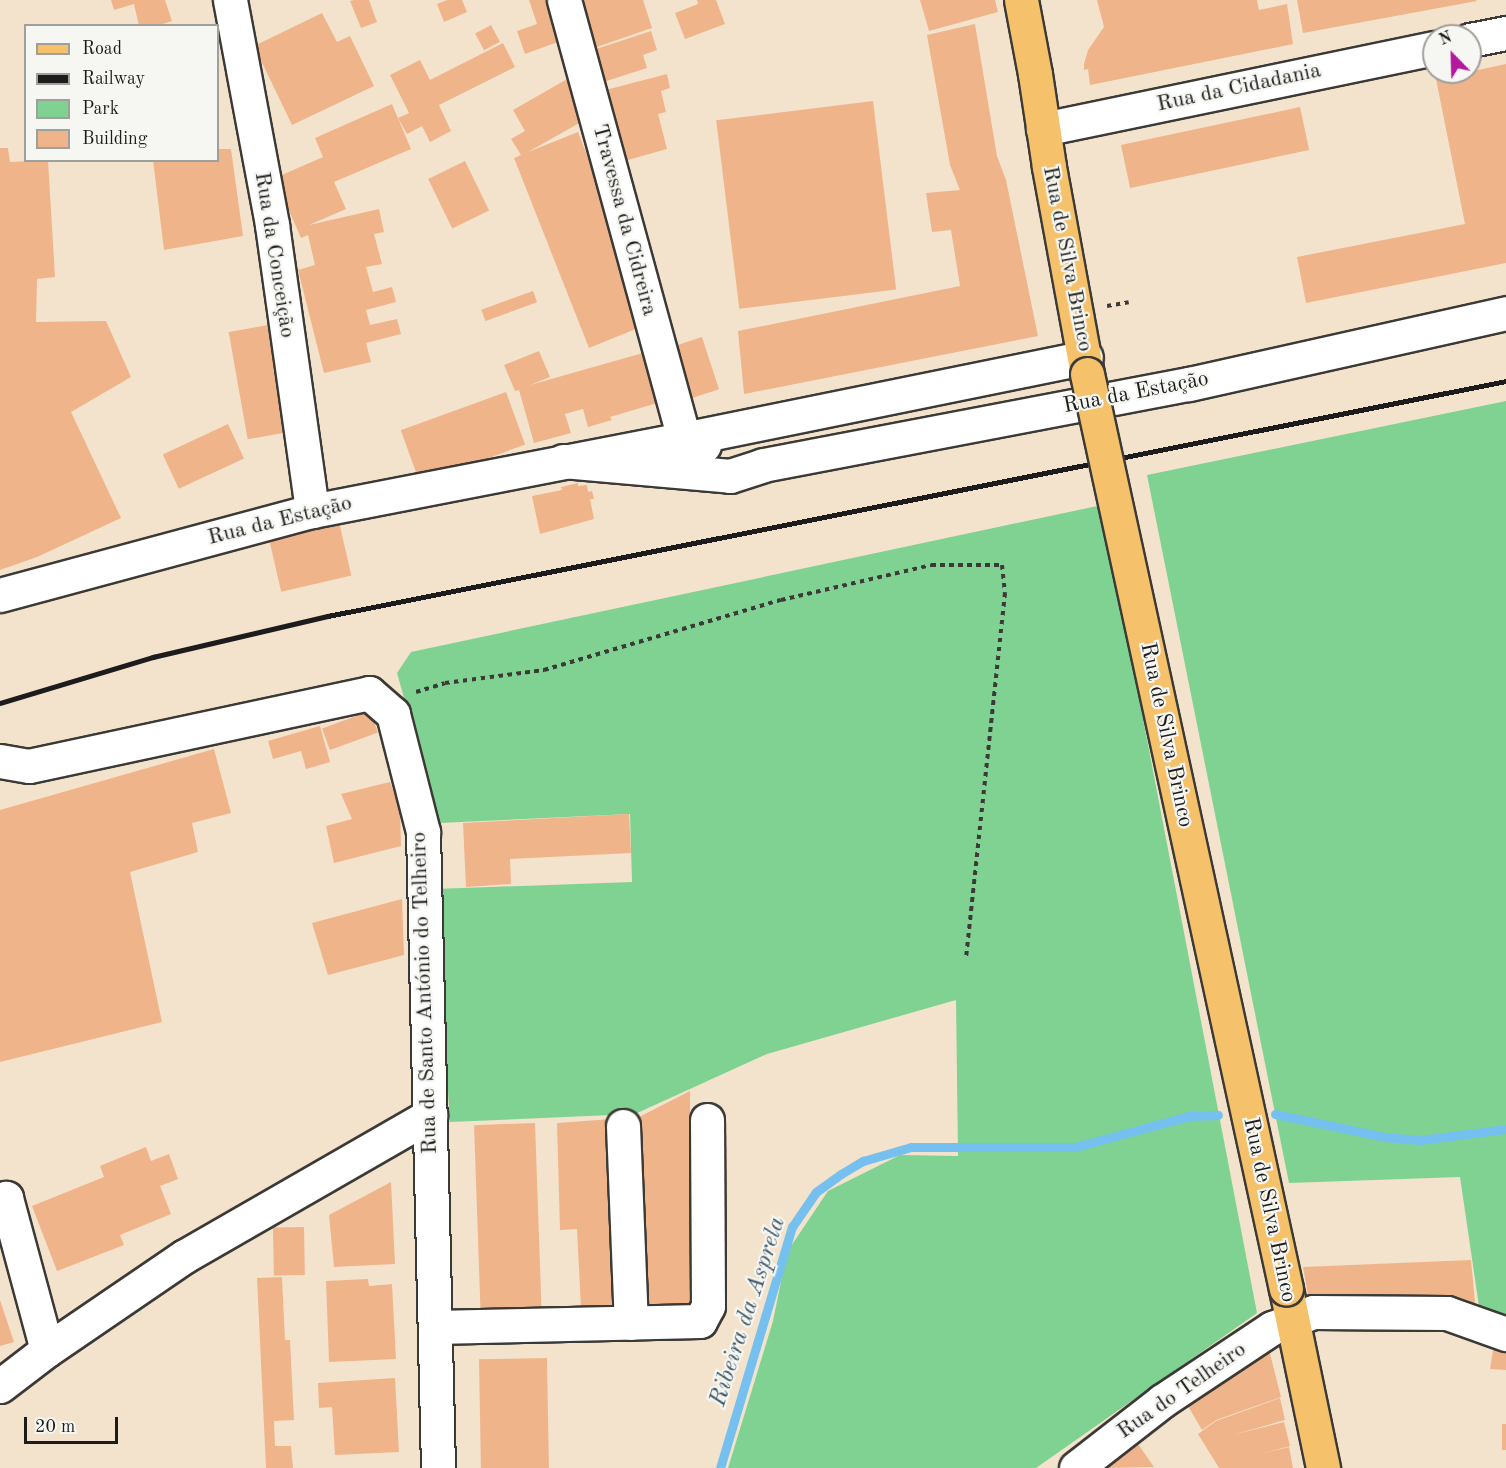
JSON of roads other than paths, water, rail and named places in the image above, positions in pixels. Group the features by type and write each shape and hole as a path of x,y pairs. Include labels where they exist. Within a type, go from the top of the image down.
{"main road":[{"name":"Rua de Silva Brinco","path":"1021,0 1087,365 1323,1468"}],"street":[{"name":"Rua da Conceição","path":"230,0 272,225 312,511"},
{"name":"Travessa da Cidreira","path":"564,0 684,439"},
{"path":"1482,38 1506,33"},
{"name":"Rua da Cidadania","path":"1043,129 1422,50"},
{"name":"Rua da Estação","path":"563,460 730,476 763,465 1189,384 1506,313"},
{"name":"Rua da Estação","path":"0,595 312,511 563,460 1087,365"},
{"name":"Rua da Estação","path":"684,439 763,465"},
{"name":"Rua de Santo António do Telheiro","path":"0,761 29,766 369,693 393,714 423,832 438,1468"},
{"path":"0,1386 47,1350 185,1256 430,1115"},
{"path":"435,1327 700,1321 708,1306 707,1120"},
{"path":"623,1126 631,1323"},
{"path":"0,1201 6,1198 47,1350"},
{"name":"Rua do Telheiro","path":"1076,1468 1162,1401 1272,1328 1289,1304 1313,1312 1447,1313 1506,1334"}],"waterway":[{"name":"Ribeira da Asprela","path":"1275,1114 1385,1137 1420,1140 1506,1129"},
{"name":"Ribeira da Asprela","path":"720,1468 792,1227 816,1192 841,1174 863,1161 911,1147 1075,1147 1189,1116 1218,1115"}],"railway":[{"path":"0,703 153,657 328,616 1506,381"}]}
